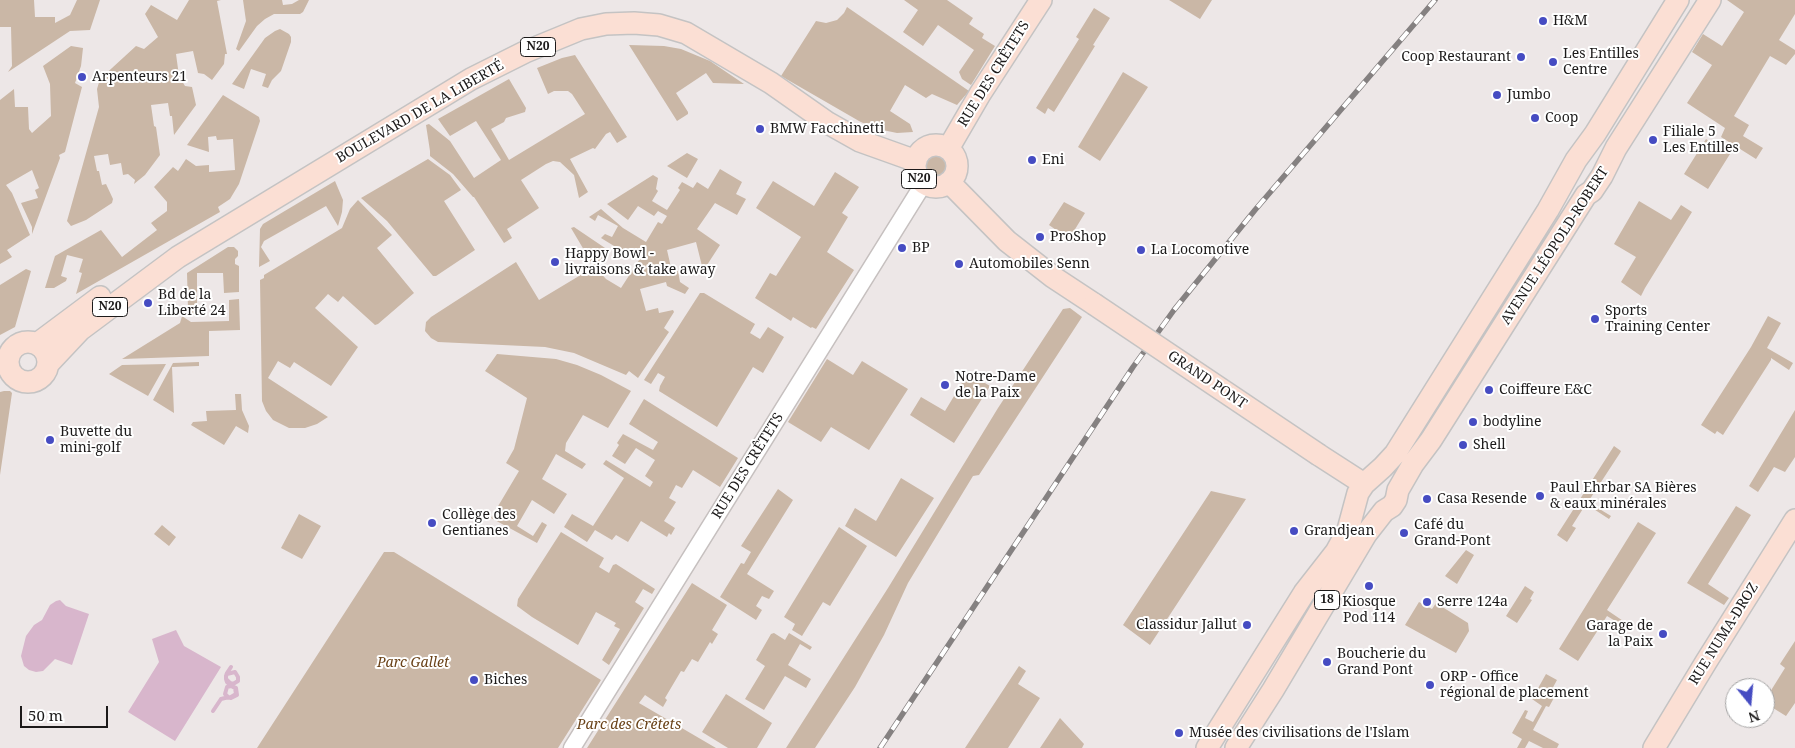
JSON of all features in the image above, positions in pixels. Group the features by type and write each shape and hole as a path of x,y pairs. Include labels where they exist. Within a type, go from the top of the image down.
{"main road":[{"name":"RUE DES CRÊTETS","path":"948,149 980,94 1041,0"},
{"name":"AVENUE LÉOPOLD-ROBERT","path":"1207,748 1304,593 1336,552 1354,514 1358,492 1395,454 1544,216 1576,160 1595,134 1678,0"},
{"name":"AVENUE LÉOPOLD-ROBERT","path":"1236,748 1273,690 1366,534 1384,511 1392,506 1396,500 1398,490 1485,357 1586,195 1592,191 1602,176 1616,148 1710,0"},
{"name":"BOULEVARD DE LA LIBERTÉ","path":"48,364 80,330 178,257 471,79 525,52 582,29 606,24 634,23 659,25 692,35 771,83 828,123 860,141 916,161"},
{"path":"1595,134 1616,148"},
{"name":"N20","path":"935,145 948,149 953,153 957,165 956,172 949,182 936,187 924,183 916,173 918,154 929,146 935,145"},
{"name":"GRAND PONT","path":"949,182 1007,241 1053,277 1364,484"},
{"name":"BOULEVARD DE LA LIBERTÉ","path":"37,344 93,302 128,280 178,257"},
{"name":"N20","path":"37,344 32,342 21,343 5,355 8,366 7,378 32,381 43,375 48,364"},
{"path":"37,344 46,352 48,364"},
{"path":"1384,511 1372,509 1364,504 1362,491 1364,484 1376,478 1387,478 1395,484 1398,490"},
{"name":"RUE NUMA-DROZ","path":"1654,748 1795,520"}],"street":[{"name":"RUE DES CRÊTETS","path":"572,748 924,183"}],"green space":[{"path":"0,0 34,0 35,17 55,17 55,23 70,15 77,0 100,0 90,30 70,31 8,72 12,66 11,27 0,27"},
{"path":"189,0 221,0 217,1 227,54 225,54 224,64 212,80 204,74 198,73 193,51 176,54 179,76 185,86 192,87 196,105 174,135 172,116 170,116 168,103 151,105 160,155 145,175 134,184 135,180 128,174 123,175 121,163 110,165 108,154 94,156 102,185 106,184 113,199 112,203 86,220 71,226 67,221 99,107 97,89 100,79 136,46 144,49 158,37 145,14 151,5 177,20"},
{"path":"243,0 282,0 283,5 292,4 299,0 309,0 300,14 274,14 265,19 257,26 239,51 236,49 246,21"},
{"path":"904,0 947,0 973,18 969,24 984,34 982,38 995,46 971,85 962,79 959,72 974,50 938,25 923,46 903,32 918,10"},
{"path":"1169,0 1212,0 1200,19"},
{"path":"1727,0 1795,0 1795,14 1779,40 1795,50 1795,54 1786,65 1770,56 1734,116 1749,125 1743,136 1763,148 1756,159 1721,137 1725,128 1687,103 1712,65 1692,52 1703,34 1722,46 1744,12"},
{"path":"847,7 969,91 957,105 932,94 926,98 905,85 890,111 910,124 913,132 897,133 873,128 781,76 816,21 826,23 837,20"},
{"path":"1094,8 1110,18 1054,112 1048,108 1045,114 1036,108 1079,39 1076,37"},
{"path":"280,29 289,34 291,42 281,71 272,80 268,88 262,86 266,74 251,69 244,89 232,84 265,38"},
{"path":"629,45 664,46 681,49 710,61 744,84 713,83 706,73 676,93 688,112 688,114 677,121"},
{"path":"71,46 83,48 81,66 75,83 82,87 65,152 59,155 60,158 32,234 32,227 21,203 38,198 35,190 39,188 32,170 6,185 12,193 30,235 7,250 12,257 0,264 0,100 14,89 15,107 28,107 29,129 32,133 51,116 50,84 43,66"},
{"path":"575,55 627,137 617,143 610,132 606,134 595,149 593,148 570,159 588,192 579,198 574,175 560,162 553,161 546,164 521,180 539,208 507,229 512,238 504,243 474,197 453,174 430,156 426,125 429,124 450,141 474,178 501,160 476,121 450,136 438,119 509,79 526,108 525,112 506,118 504,122 491,129 509,160 585,114 568,91 554,91 548,94 537,68"},
{"path":"1123,72 1148,87 1100,161 1078,147"},
{"path":"223,95 259,117 260,121 239,184 230,199 218,207 220,212 76,294 82,273 79,272 83,259 67,255 61,276 67,278 66,281 54,288 45,288 55,256 101,230 122,257 157,230 151,223 167,211 167,202 154,187 173,167 178,171 186,159 196,166 209,165 209,172 235,170 233,139 217,140 216,136 208,137 209,152 187,145"},
{"path":"1706,139 1730,154 1708,189 1684,174"},
{"path":"687,153 698,159 687,178 667,166"},
{"path":"936,156 943,159 946,166 943,173 936,176 929,173 926,166 929,159"},
{"path":"428,159 450,175 461,190 444,201 475,250 436,276 433,276 387,221 361,198"},
{"path":"720,169 742,182 736,194 746,199 737,215 715,203 697,229 720,245 707,265 702,266 696,242 667,250 672,272 678,271 680,282 689,288 685,294 667,286 666,282 640,289 646,311 658,308 659,313 673,310 674,312 664,328 669,332 638,378 629,371 626,375 574,353 545,347 438,342 425,331 426,322 431,317 516,262 539,300 594,267 571,228 574,227 608,250 595,267 606,279 621,288 641,257 635,254 632,257 601,238 605,234 612,237 618,226 598,215 595,221 589,217 601,209 623,228 646,242 658,222 662,224 667,216 658,211 654,216 638,206 628,220 607,204 653,175 658,178 656,189 658,191 652,201 667,210 680,190 678,188 682,182 693,188 697,182 708,189"},
{"path":"835,172 859,187 842,213 848,217 827,252 854,270 816,329 793,317 791,321 755,298 770,273 776,276 801,237 756,208 773,181 814,206"},
{"path":"335,181 343,200 338,226 326,206 264,241 261,247 270,261 259,267 260,229 263,224"},
{"path":"358,200 392,235 377,248 414,293 375,325 343,296 338,302 328,294 315,308 358,347 331,386 294,362 290,368 278,361 268,378 328,417 317,424 305,428 289,428 273,420 266,411 262,401 260,280 264,278 264,275 342,228 350,209"},
{"path":"1639,201 1671,220 1681,205 1692,212 1641,296 1621,282 1636,257 1614,244"},
{"path":"1064,202 1085,213 1069,239 1049,225"},
{"path":"228,247 234,247 238,251 235,264 239,266 239,292 224,293 223,273 197,273 197,314 192,314 188,308 187,273"},
{"path":"26,269 31,271 15,327 0,335 0,285"},
{"path":"700,293 704,293 755,324 750,333 760,339 768,327 784,337 763,373 753,367 717,427 659,391 665,377 658,373 651,384 644,380"},
{"path":"239,299 240,330 209,331 209,356 122,359 180,323 182,316 191,322 229,321 229,300"},
{"path":"1070,308 1082,317 979,475 973,476 908,583 884,635 855,687 815,748 786,748 888,588 998,408 1063,309"},
{"path":"1768,316 1781,323 1767,348 1793,363 1789,370 1771,358 1723,435 1717,431 1715,434 1701,425 1751,347"},
{"path":"497,354 556,359 601,375 631,391 608,428 583,415 566,443 565,451 586,464 582,469 556,454 542,479 567,494 554,514 532,500 517,526 533,536 542,522 547,525 537,543 491,518 519,471 506,463 514,449 527,398 485,371"},
{"path":"827,359 853,375 862,361 908,389 869,450 831,427 821,442 788,422"},
{"path":"199,362 199,366 172,367 174,413 153,400 173,363"},
{"path":"166,364 148,396 109,374 122,365"},
{"path":"968,373 990,386 954,443 910,415 921,397 945,411"},
{"path":"0,392 12,393 0,475"},
{"path":"235,394 241,394 242,410 249,426 248,433 236,426 224,445 191,425 193,422 207,421 206,411 236,410"},
{"path":"644,399 738,458 720,487 693,470 682,488 676,485 669,498 676,502 664,521 675,528 671,535 669,533 667,537 641,521 628,542 616,535 612,540 595,530 587,542 564,527 572,514 593,526 624,478 603,464 606,460 650,487 653,482 645,476 655,460 636,448 625,464 612,456 623,434 653,450 658,442 629,424"},
{"path":"1795,410 1795,457 1785,472 1774,467 1758,492 1749,486"},
{"path":"1614,446 1621,451 1588,502 1611,516 1609,519 1586,504 1572,526 1576,528 1567,542 1557,535"},
{"path":"901,478 934,498 896,557 845,526 855,508 876,521"},
{"path":"778,489 793,500 747,574 774,591 769,599 762,596 756,606 762,610 756,620 720,597 741,563 744,564 751,552 741,546"},
{"path":"1211,491 1246,499 1150,645 1123,625"},
{"path":"1736,506 1751,515 1708,584 1729,598 1724,605 1687,583"},
{"path":"299,514 321,526 302,559 281,548"},
{"path":"1638,522 1656,533 1607,610 1629,625 1627,628 1607,616 1578,661 1559,649"},
{"path":"162,525 176,537 169,546 154,534"},
{"path":"839,527 867,546 830,606 823,602 802,636 792,630 795,624 784,617"},
{"path":"561,532 604,558 599,567 609,573 613,565 616,564 655,589 652,594 643,589 635,602 644,608 609,665 602,660 620,629 614,626 616,623 596,612 578,645 517,606 518,599"},
{"path":"1466,550 1474,555 1457,584 1445,576"},
{"name":"Parc Gallet","path":"384,552 394,552 601,680 558,748 257,748"},
{"name":"Parc des Crêtets","path":"692,583 727,605 712,630 718,634 712,644 710,642 698,662 692,659 684,672 681,671 665,698 667,700 663,707 645,695 639,703 716,748 587,748"},
{"path":"1525,586 1534,592 1530,599 1532,600 1517,623 1506,616"},
{"path":"1419,602 1432,609 1436,603 1468,623 1469,631 1456,653 1405,625"},
{"path":"774,633 785,640 789,633 812,647 810,650 800,644 788,665 811,679 806,688 785,676 764,710 745,699 765,666 756,660 771,634"},
{"path":"1795,641 1795,703 1786,716 1775,709 1775,684 1785,668 1780,664"},
{"path":"1019,666 1026,671 1018,684 1040,698 1008,748 965,748"},
{"path":"1546,674 1557,680 1551,691 1556,694 1549,707 1546,706 1533,730 1559,744 1557,748 1543,748 1529,741 1525,748 1517,748 1522,739 1512,733 1525,710 1528,711 1525,718 1533,722 1542,706 1532,699"},
{"path":"726,694 772,723 757,748 728,748 702,732"},
{"path":"1060,718 1084,744 1082,748 1040,748"}],"shaded area":[{"path":"60,600 66,606 89,614 72,665 55,659 43,671 29,670 24,666 21,656 26,636 34,625 42,620 50,605"},
{"path":"176,630 184,646 221,667 175,741 128,712 159,662 152,639"}],"waterway":[{"path":"213,711 221,699 225,698 231,697 236,694 235,688 227,687 225,694 228,697 231,698 237,695 236,688 229,684 226,679 227,674 235,672 238,681 233,684 226,679 227,673 231,667"}],"railway":[{"path":"880,748 1133,367 1174,310 1255,210 1435,0"}],"place":[{"name":"H&M","path":"1543,21"},
{"name":"Coop Restaurant","path":"1521,57"},
{"name":"Les Entilles Centre","path":"1553,62"},
{"name":"Arpenteurs 21","path":"82,77"},
{"name":"Jumbo","path":"1497,95"},
{"name":"Coop","path":"1535,118"},
{"name":"BMW Facchinetti","path":"760,129"},
{"name":"Filiale 5 Les Entilles","path":"1653,140"},
{"name":"Eni","path":"1032,160"},
{"name":"ProShop","path":"1040,237"},
{"name":"BP","path":"902,248"},
{"name":"La Locomotive","path":"1141,250"},
{"name":"Happy Bowl - livraisons & take away","path":"555,262"},
{"name":"Automobiles Senn","path":"959,264"},
{"name":"Bd de la Liberté 24","path":"148,303"},
{"name":"Sports Training Center","path":"1595,319"},
{"name":"Notre-Dame de la Paix","path":"945,385"},
{"name":"Coiffeure E&C","path":"1489,390"},
{"name":"bodyline","path":"1473,422"},
{"name":"Buvette du mini-golf","path":"50,440"},
{"name":"Shell","path":"1463,445"},
{"name":"Paul Ehrbar SA Bières & eaux minérales","path":"1540,496"},
{"name":"Casa Resende","path":"1427,499"},
{"name":"Collège des Gentianes","path":"432,523"},
{"name":"Grandjean","path":"1294,531"},
{"name":"Café du Grand-Pont","path":"1404,533"},
{"name":"Kiosque Pod 114","path":"1369,586"},
{"name":"Serre 124a","path":"1427,602"},
{"name":"Classidur Jallut","path":"1247,625"},
{"name":"Garage de la Paix","path":"1663,634"},
{"name":"Boucherie du Grand Pont","path":"1327,662"},
{"name":"Biches","path":"474,680"},
{"name":"ORP - Office régional de placement","path":"1430,685"},
{"name":"Musée des civilisations de l'Islam","path":"1179,733"}]}
